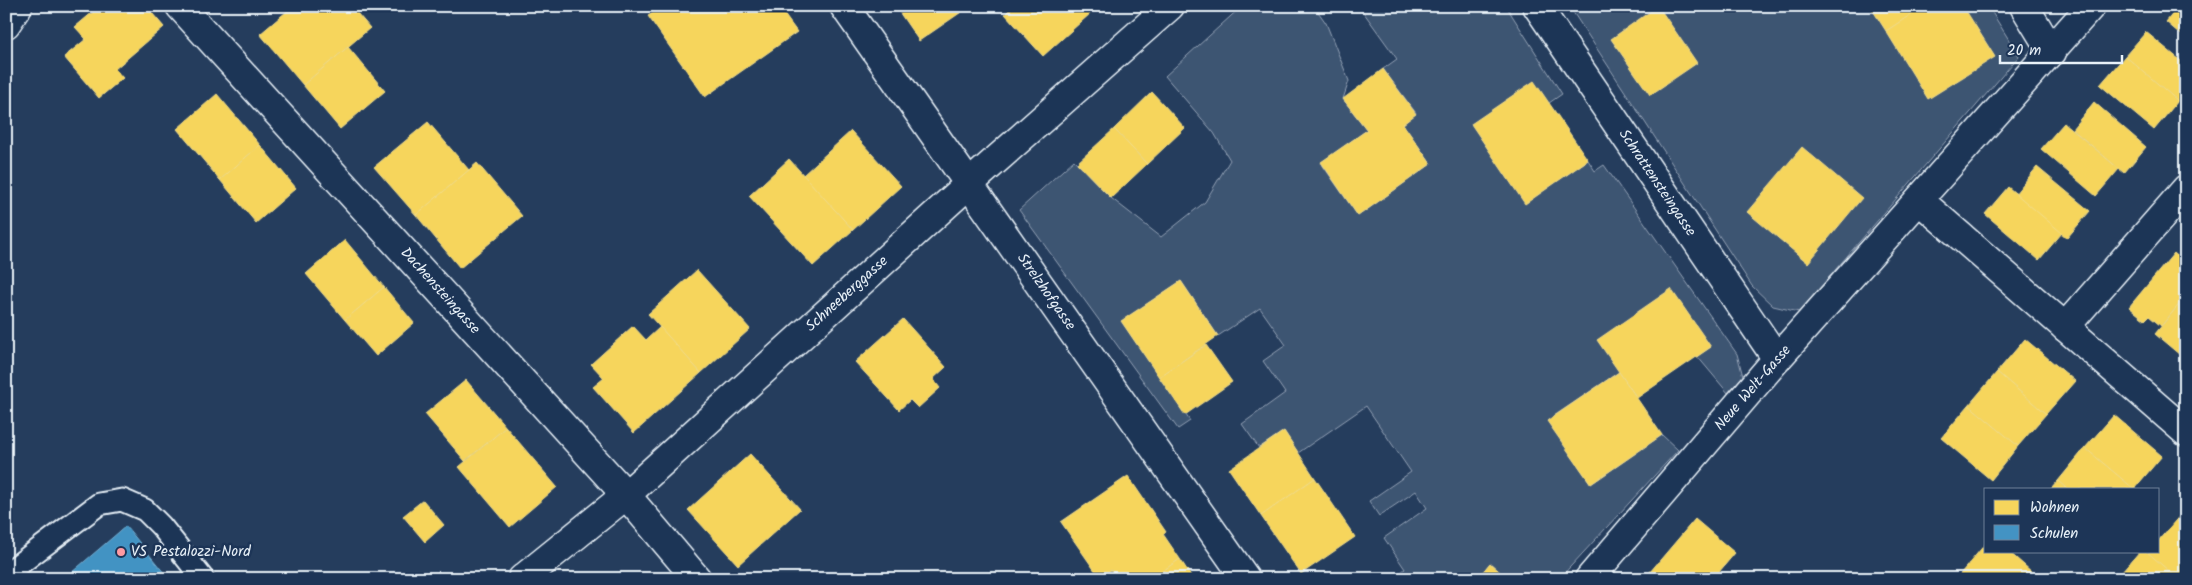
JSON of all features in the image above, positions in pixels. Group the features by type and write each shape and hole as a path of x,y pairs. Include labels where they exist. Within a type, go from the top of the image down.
{"street":[{"path":"6,24 18,6"},
{"name":"Dachensteingasse","path":"180,6 626,496 697,579"},
{"name":"Strelzhofgasse","path":"844,6 1246,579"},
{"name":"Schneeberggasse","path":"522,579 626,496 970,183 1170,6"},
{"name":"Schrattensteingasse","path":"1537,6 1777,360"},
{"path":"2024,6 2052,52"},
{"name":"Neue Welt-Gasse","path":"1589,579 1777,360 2091,6"},
{"path":"2065,327 2186,189"},
{"path":"1919,200 2186,432"}],"lane":[{"path":"6,574 100,504 122,500 145,510 161,526 203,579"}],"shaded area":[{"path":"1242,6 1314,6 1326,23 1349,81 1343,99 1367,130 1321,163 1358,216 1431,164 1403,124 1416,113 1383,69 1397,59 1359,6 1506,6 1562,94 1549,103 1525,203 1588,160 1595,171 1604,165 1737,354 1743,376 1728,393 1697,356 1711,347 1619,372 1548,420 1591,484 1662,435 1678,450 1559,579 1508,579 1490,563 1477,579 1391,579 1405,569 1384,538 1427,508 1416,491 1379,516 1369,501 1411,472 1366,406 1298,453 1284,431 1259,448 1242,424 1285,393 1263,361 1286,345 1260,308 1218,336 1181,281 1122,321 1190,421 1178,429 1019,210 1074,160 1111,198 1161,237 1205,202 1230,160 1214,133 1165,76"},
{"path":"1569,6 1988,6 2019,56 1799,312 1773,306 1752,286"}],"building: Wohnen":[{"path":"100,6 146,6 164,27 115,69 123,78 99,98 64,57 86,39 75,27"},
{"path":"293,6 351,6 370,28 303,85 260,34"},
{"path":"663,6 778,6 797,32 705,97 648,16"},
{"path":"895,6 970,6 919,41"},
{"path":"1013,6 1086,6 1091,13 1043,56 1005,14"},
{"path":"1086,6 1098,6 1091,13"},
{"path":"1658,6 1697,63 1650,95 1611,39"},
{"path":"1870,6 1924,6 1886,31"},
{"path":"1924,6 1963,6 1995,57 1928,99 1886,31"},
{"path":"2179,6 2186,6 2186,39 2166,22"},
{"path":"2146,32 2186,65 2186,92 2178,101 2125,56"},
{"path":"348,47 385,91 340,129 303,85"},
{"path":"2125,56 2178,101 2154,130 2100,85"},
{"path":"1383,69 1416,114 1403,124 1431,164 1358,216 1321,162 1367,130 1343,99"},
{"path":"1534,81 1588,160 1525,204 1471,124"},
{"path":"1152,92 1185,128 1147,164 1114,129"},
{"path":"217,94 260,145 220,180 177,129"},
{"path":"2094,102 2146,147 2124,173 2072,129"},
{"path":"428,122 469,170 416,215 374,167"},
{"path":"2064,123 2119,169 2096,196 2041,149"},
{"path":"1114,129 1147,164 1111,198 1077,163"},
{"path":"851,131 901,186 853,230 803,175"},
{"path":"260,145 296,188 256,223 220,180"},
{"path":"1802,147 1862,198 1808,263 1747,212"},
{"path":"789,159 853,230 813,266 749,196"},
{"path":"477,163 522,216 460,268 416,215"},
{"path":"2037,167 2090,211 2067,238 2015,194"},
{"path":"2008,187 2062,233 2039,260 1985,214"},
{"path":"345,240 384,287 345,320 306,274"},
{"path":"2174,253 2186,264 2186,296 2161,326 2149,316 2145,320 2129,307"},
{"path":"697,270 750,329 701,373 648,314"},
{"path":"1181,281 1218,336 1159,377 1121,321"},
{"path":"384,287 414,323 376,356 345,320"},
{"path":"1671,289 1711,347 1637,398 1597,340"},
{"path":"2186,296 2186,349 2180,355 2155,334"},
{"path":"903,319 946,367 933,379 940,388 918,408 910,400 899,410 855,362"},
{"path":"633,326 646,340 660,327 701,373 634,433 593,387 604,378 591,364"},
{"path":"2025,339 2075,381 2046,414 1997,372"},
{"path":"1206,345 1232,382 1185,415 1159,377"},
{"path":"1619,372 1662,435 1591,484 1547,421"},
{"path":"1997,372 2046,414 2018,446 1969,405"},
{"path":"466,380 506,427 465,461 425,414"},
{"path":"1969,405 2018,446 1991,480 1941,438"},
{"path":"2114,415 2162,456 2135,488 2133,488 2085,448"},
{"path":"506,427 557,487 510,527 459,467"},
{"path":"1284,431 1315,478 1261,516 1229,469"},
{"path":"2085,448 2133,488 2066,488 2058,481"},
{"path":"750,454 800,509 738,565 688,510"},
{"path":"1128,476 1166,532 1163,534 1180,559 1151,579 1117,579 1111,570 1100,578 1061,522"},
{"path":"1315,478 1355,537 1301,574 1261,516"},
{"path":"2058,481 2066,488 2052,488"},
{"path":"423,500 444,525 425,542 403,516"},
{"path":"2186,509 2186,529 2176,520"},
{"path":"1695,519 1735,553 1713,579 1644,579"},
{"path":"2176,520 2186,529 2186,579 2178,579 2148,553 2160,552 2160,539"},
{"path":"1984,545 1984,552 2009,552 2040,579 1956,579"},
{"path":"2139,552 2147,552 2178,579 2116,579"},
{"path":"1180,559 1193,579 1151,579"},
{"path":"1490,563 1508,579 1477,579"}],"building: Schulen":[{"name":"VS Pestalozzi-Nord","path":"126,526 169,579 64,579"}],"place":[{"name":"VS Pestalozzi-Nord","path":"121,552"}]}
